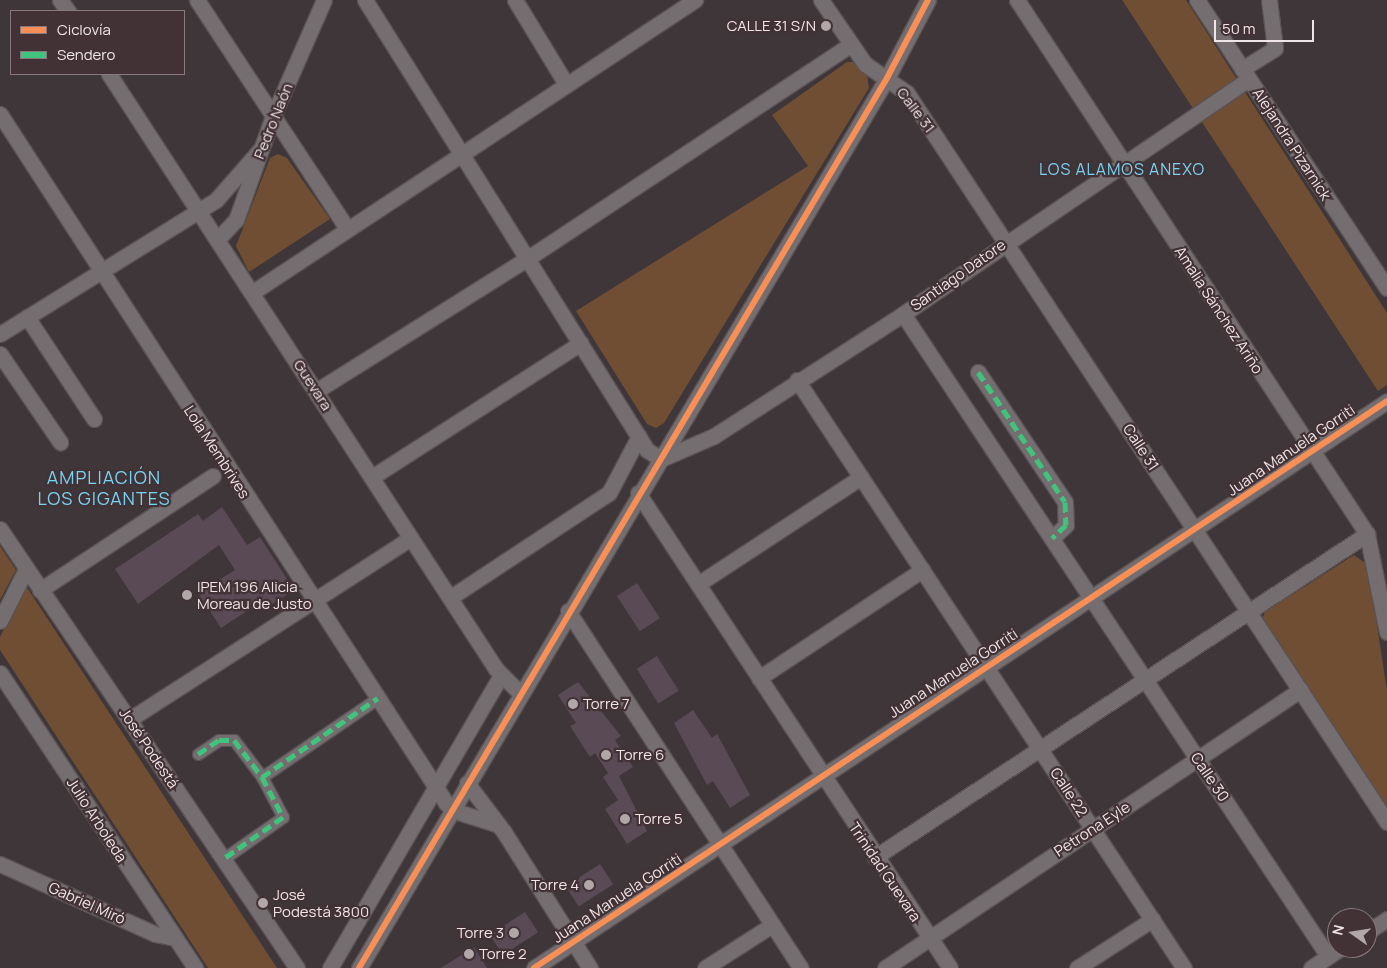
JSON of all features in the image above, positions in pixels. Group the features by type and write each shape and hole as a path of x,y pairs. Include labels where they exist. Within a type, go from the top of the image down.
{"street":[{"path":"196,0 346,226"},
{"name":"Pedro Naón","path":"218,238 236,220 273,116 324,0"},
{"path":"365,0 648,450 661,459"},
{"path":"515,0 566,84"},
{"path":"253,292 346,226 462,154 695,0"},
{"name":"Calle 31","path":"821,0 865,64 888,78 907,93 1007,241 1387,822"},
{"path":"359,968 638,493 661,459 888,78 928,0"},
{"name":"Amalia Sánchez Ariño","path":"1018,0 1123,164 1368,534 1387,632"},
{"name":"Alejandra Pizarnick","path":"1197,0 1387,288"},
{"name":"Santiago Datore","path":"661,459 714,436 797,380 903,314 1007,241 1123,164 1246,74 1275,48 1269,0"},
{"path":"316,391 528,258 851,44"},
{"name":"Guevara","path":"110,75 218,238 501,674 520,693"},
{"name":"Lola Membrives","path":"0,114 452,810"},
{"path":"3,327 27,317 199,210 228,190 260,150"},
{"name":"Calle 30","path":"903,314 1327,954"},
{"path":"27,317 94,419"},
{"path":"372,477 581,343"},
{"path":"0,354 60,442"},
{"path":"978,372 1065,502 1064,529 1052,538"},
{"name":"Calle 22","path":"797,380 987,665 1184,968"},
{"name":"Juana Manuela Gorriti","path":"534,968 987,665 1387,401"},
{"path":"450,597 609,493 639,436"},
{"path":"40,590 213,476"},
{"path":"698,584 861,477"},
{"name":"Trinidad Guevara","path":"638,493 821,776 950,968"},
{"name":"José Podestá","path":"0,529 297,968"},
{"path":"875,857 1368,534"},
{"path":"130,719 316,602 411,538"},
{"path":"0,621 26,569"},
{"path":"759,678 922,570"},
{"path":"568,611 801,968"},
{"name":"Julio Arboleda","path":"0,673 195,968"},
{"path":"330,968 438,788 501,674"},
{"name":"Petrona Eyle","path":"885,968 1093,828 1199,760 1300,690"},
{"path":"262,777 378,698"},
{"path":"198,754 220,740 234,740 262,777 284,817 223,859"},
{"path":"467,783 499,825 590,968"},
{"path":"452,810 499,825"},
{"name":"Gabriel Miró","path":"0,864 155,934 175,938"},
{"path":"1077,968 1153,919"},
{"path":"705,968 772,925"},
{"path":"1311,968 1327,957"}],"shaded area":[{"path":"1122,0 1186,0 1387,313 1387,385 1378,391"},
{"path":"847,62 855,62 867,74 869,88 664,423 656,428 647,424 576,311 808,166 772,115"},
{"path":"278,154 287,158 330,219 249,272 236,246 270,158"},
{"path":"0,546 16,570 0,600"},
{"path":"1354,555 1368,565 1387,691 1387,809 1262,619 1265,612"},
{"path":"26,586 277,968 208,968 0,650 0,637"}],"building":[{"path":"222,507 247,545 260,537 294,590 269,606 265,599 221,628 198,593 235,570 219,545 138,604 115,569 198,514 203,521"},
{"path":"637,583 660,618 640,631 617,596"},
{"path":"657,656 679,691 658,703 637,669"},
{"path":"578,682 621,736 615,740 633,767 619,776 647,831 627,844 605,809 618,800 603,777 608,773 595,753 590,757 570,726 576,723 558,695"},
{"path":"693,710 712,738 717,734 750,795 730,808 713,781 707,785 674,723"},
{"name":"Torre 4","path":"600,864 613,884 579,906 566,886"},
{"name":"Torre 3","path":"525,912 538,932 503,955 490,935"},
{"name":"Torre 2","path":"474,947 487,968 441,968"}],"marked path":[{"path":"978,372 1065,502 1066,525 1052,538"},
{"path":"262,777 378,698"},
{"path":"198,754 219,740 234,740 262,777 283,817 223,859"}],"cycle path":[{"path":"359,968 887,78 928,0"},
{"path":"534,968 1387,401"}],"place":[{"name":"CALLE 31 S/N","path":"826,26"},
{"name":"IPEM 196 Alicia Moreau de Justo","path":"187,595"},
{"name":"Torre 7","path":"573,704"},
{"name":"Torre 6","path":"606,755"},
{"name":"Torre 5","path":"625,819"},
{"name":"Torre 4","path":"589,885"},
{"name":"José Podestá 3800","path":"263,903"},
{"name":"Torre 3","path":"514,933"},
{"name":"Torre 2","path":"469,954"}],"district":[{"name":"LOS ALAMOS ANEXO","path":"1122,169"},
{"name":"AMPLIACIÓN LOS GIGANTES","path":"104,488"}]}
